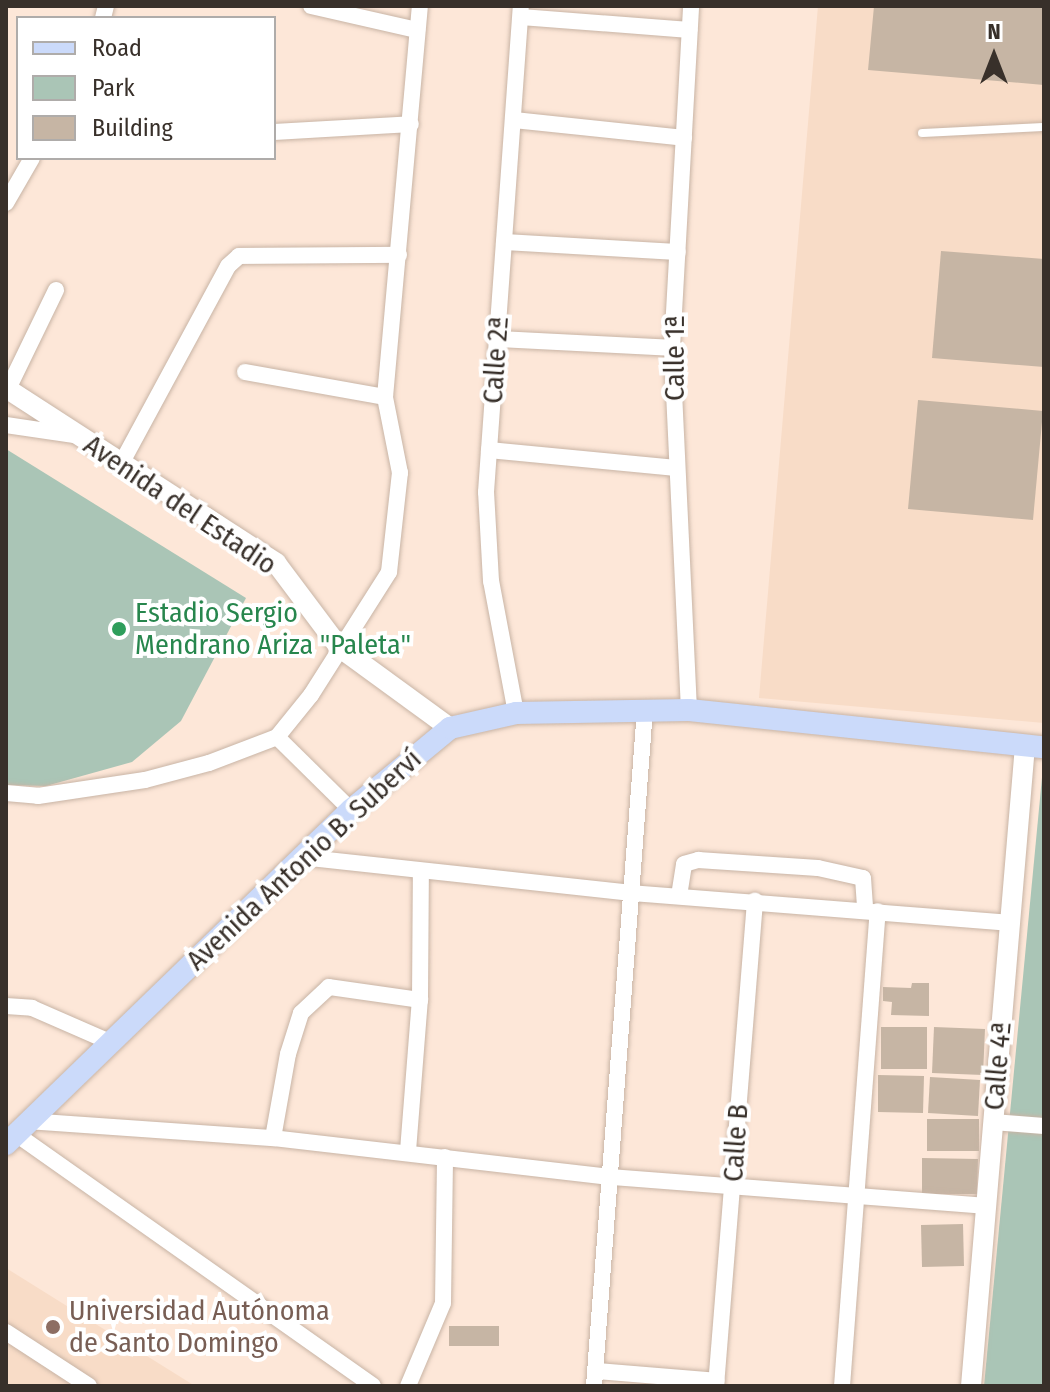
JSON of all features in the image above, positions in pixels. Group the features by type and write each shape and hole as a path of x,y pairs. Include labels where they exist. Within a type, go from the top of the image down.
{"main road":[{"name":"Avenida Antonio B. Suberví","path":"17,1133 300,857 450,728 516,713 689,710 1034,746"}],"street":[{"path":"311,6 417,30"},
{"path":"6,793 38,796 145,780 209,763 277,737 311,695 389,572 400,473 385,397 420,6"},
{"name":"Calle 1ª","path":"689,710 672,348 691,6"},
{"path":"521,11 690,30"},
{"name":"Calle 2ª","path":"516,713 491,581 489,450 521,11"},
{"path":"514,120 684,138"},
{"path":"276,132 411,124"},
{"path":"6,203 31,160"},
{"path":"504,242 678,252"},
{"path":"121,464 228,266 239,256 399,255"},
{"path":"7,388 56,290"},
{"path":"497,339 672,348"},
{"path":"245,372 385,397"},
{"name":"Avenida del Estadio","path":"7,388 74,435 276,563 339,647 450,728"},
{"path":"6,425 74,435"},
{"path":"489,450 676,468"},
{"path":"645,709 595,1378 717,1383"},
{"path":"277,737 351,810"},
{"name":"Calle 4ª","path":"971,1386 1010,923 1034,746"},
{"path":"300,857 631,893 1010,923"},
{"path":"679,896 684,864 698,860 818,868 863,878 872,910 860,1199 842,1386"},
{"path":"408,1151 420,1000 421,871"},
{"name":"Calle B","path":"717,1383 755,901"},
{"path":"273,1138 288,1054 301,1013 319,995 329,987 420,1000"},
{"path":"6,1006 32,1008 110,1042"},
{"path":"993,1122 1044,1126"},
{"path":"17,1133 273,1138 408,1151 611,1177 860,1199 986,1206"},
{"path":"17,1133 373,1386"},
{"path":"408,1386 443,1303 445,1157"},
{"path":"6,1332 89,1386"}],"lane":[{"path":"922,133 1044,127"}],"shaded area":[{"path":"818,6 1044,6 1044,723 759,698"},
{"name":"Universidad Autónoma de Santo Domingo","path":"6,1268 195,1386 6,1386"}],"green space":[{"name":"Estadio Sergio Mendrano Ariza \"Paleta\"","path":"6,449 246,598 181,721 132,762 46,786 6,785"},
{"path":"1043,767 1044,1386 984,1386"}],"building":[{"path":"874,6 1044,6 1044,85 868,70"},
{"path":"941,251 1044,259 1044,367 932,358"},
{"path":"918,400 1043,411 1033,520 908,509"},
{"path":"912,983 929,983 929,1016 891,1015 892,1002 883,1001 883,987 911,988"},
{"path":"881,1027 927,1027 927,1069 881,1069"},
{"path":"934,1027 985,1029 983,1075 932,1073"},
{"path":"878,1075 924,1076 923,1113 878,1112"},
{"path":"930,1077 980,1080 978,1116 928,1113"},
{"path":"927,1119 979,1119 979,1151 927,1151"},
{"path":"922,1158 978,1159 977,1194 922,1194"},
{"path":"963,1224 964,1266 922,1267 921,1225"},
{"path":"449,1326 499,1326 499,1346 449,1346"}],"place":[{"name":"Estadio Sergio Mendrano Ariza \"Paleta\"","path":"119,629"},
{"name":"Universidad Autónoma de Santo Domingo","path":"53,1327"}]}
